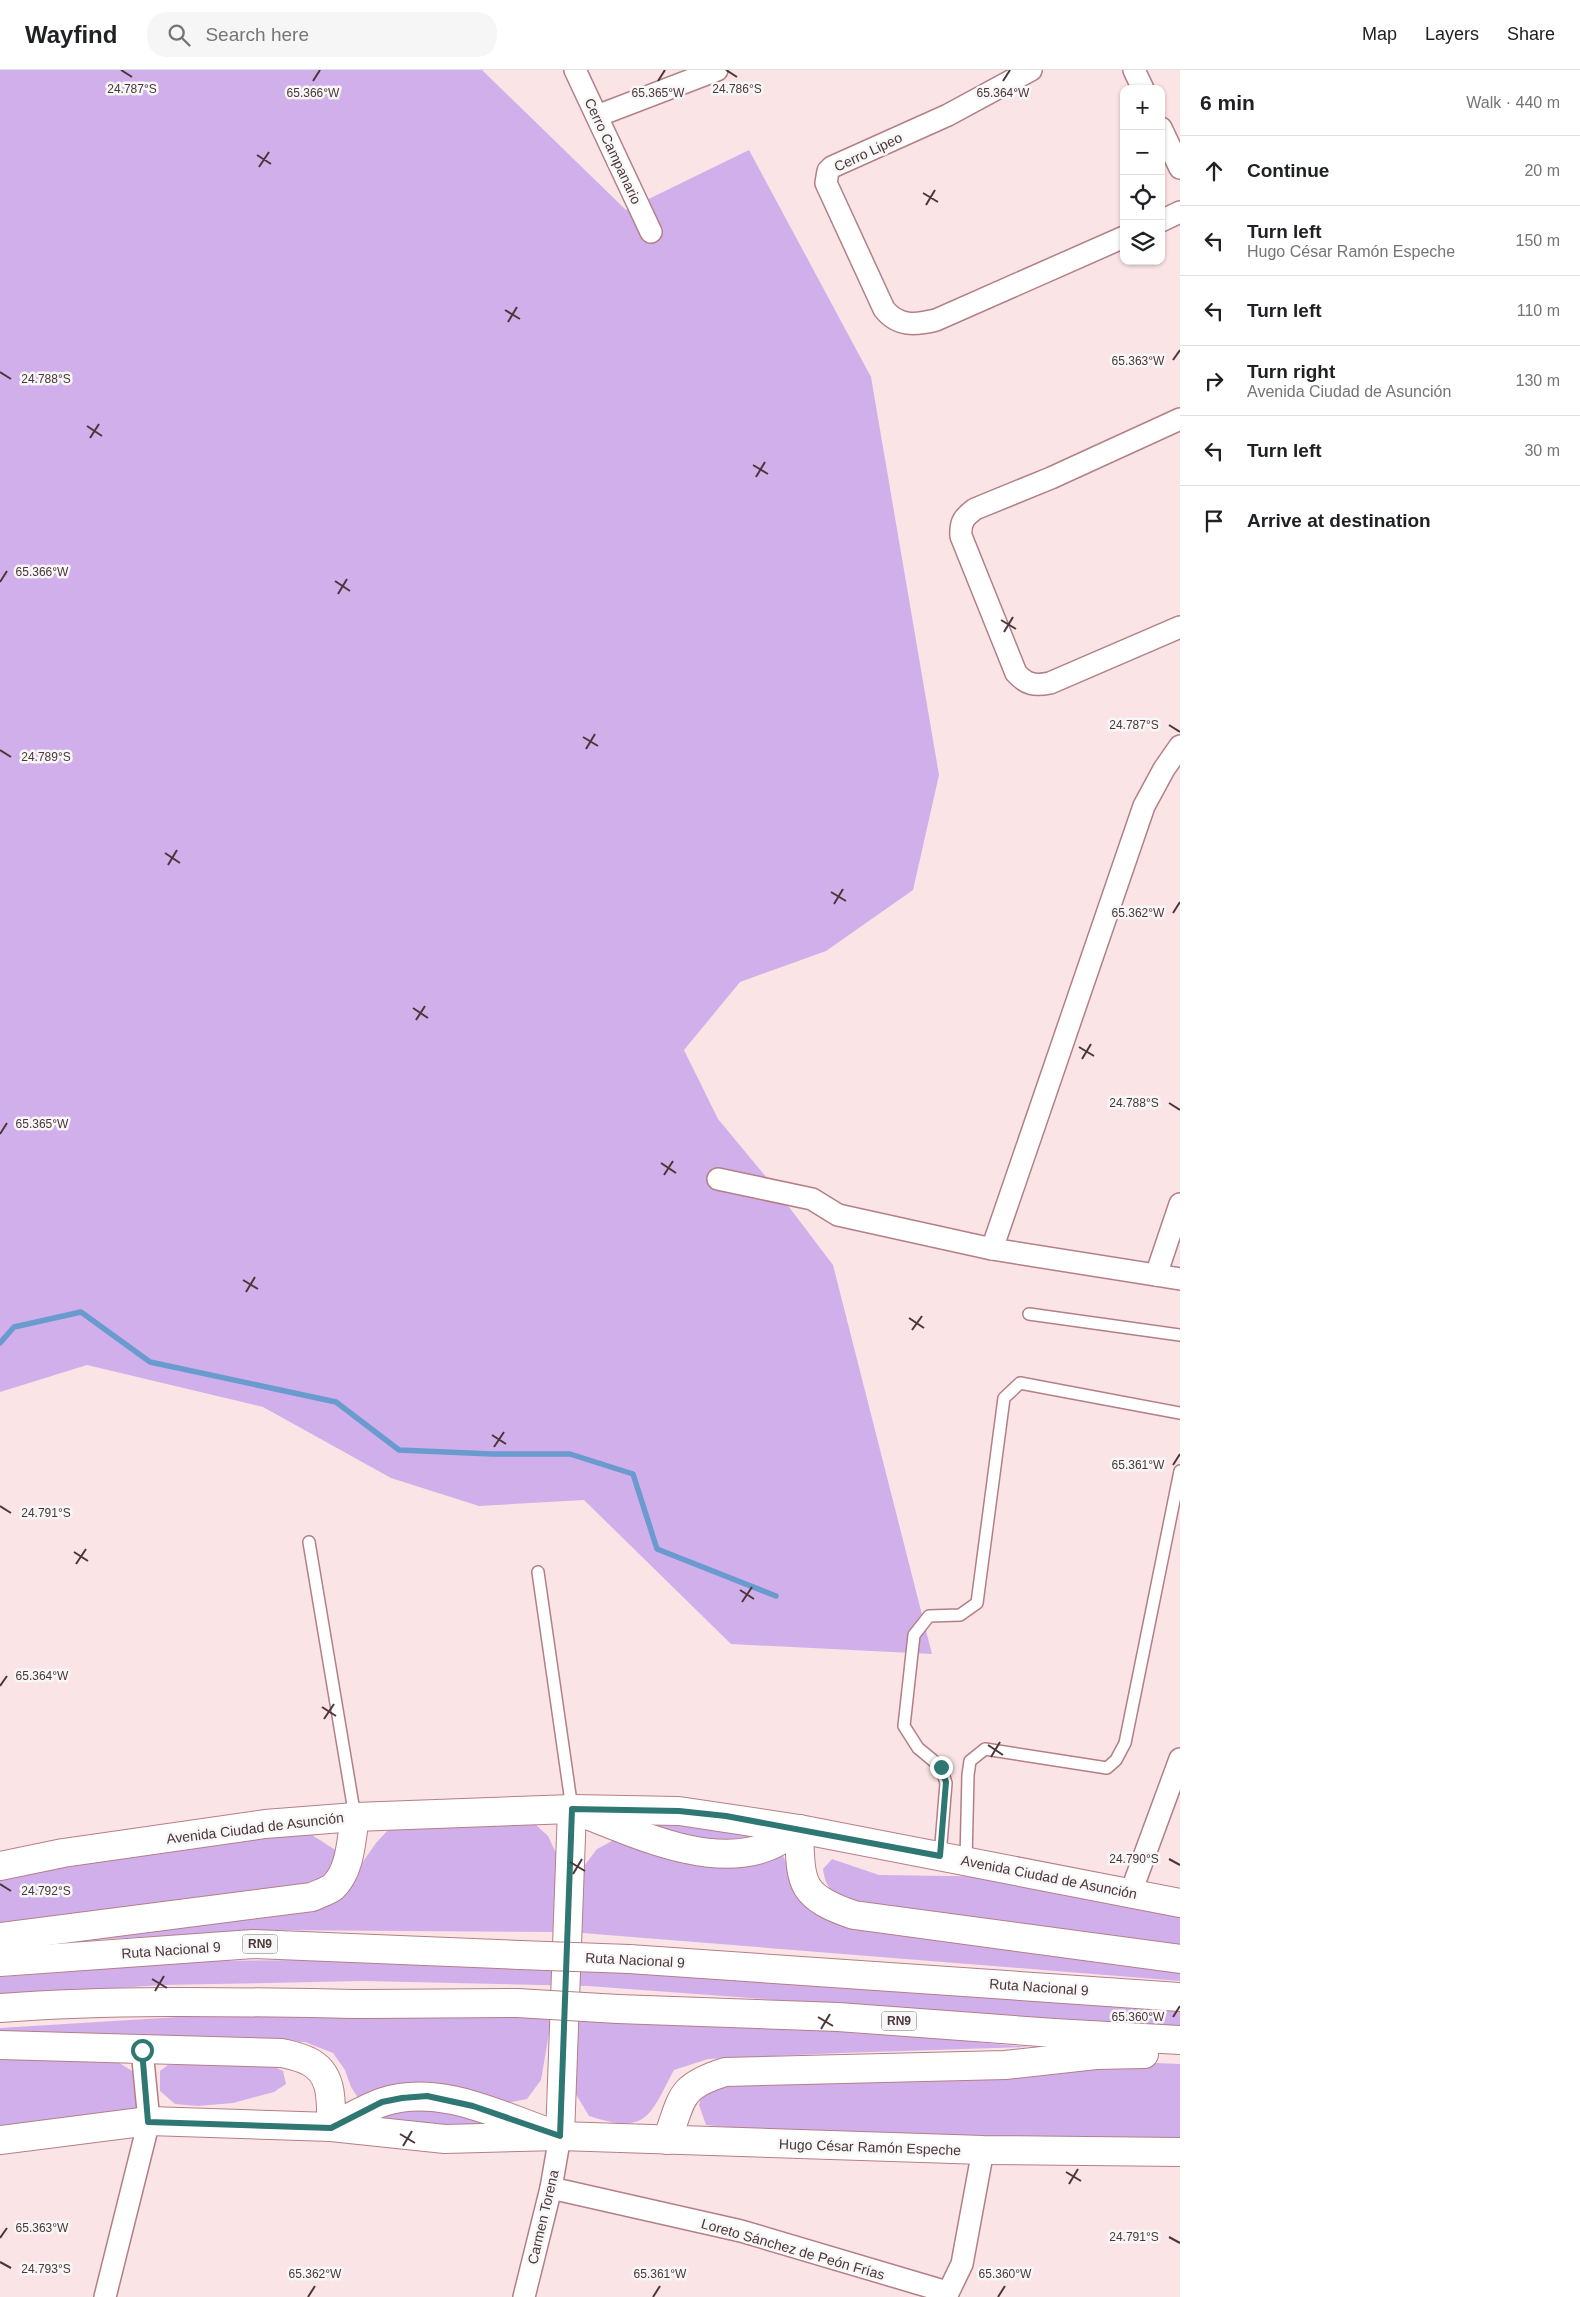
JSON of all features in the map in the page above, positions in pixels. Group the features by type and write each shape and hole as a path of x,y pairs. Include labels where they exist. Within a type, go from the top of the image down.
{"main road":[{"name":"Avenida Ciudad de Asunción","path":"572,1809 628,1831 686,1850 704,1852 730,1854 768,1847 799,1829"},
{"name":"Avenida Ciudad de Asunción","path":"0,1866 63,1853 265,1824 355,1817 572,1809 679,1811 799,1829 1180,1903"},
{"path":"560,2136 572,1809"},
{"path":"0,1937 312,1897 332,1888 341,1876 347,1864 355,1817"},
{"path":"799,1829 802,1878 811,1892 826,1906 854,1915 1180,1959"},
{"name":"Ruta Nacional 9","path":"0,1962 253,1944 629,1960 1180,1996"},
{"name":"RN9","path":"0,2008 78,2002 165,2001 364,2004 517,2003 618,2009 838,2017 1180,2040"},
{"path":"0,2045 282,2053 308,2061 324,2073 331,2097 331,2128"},
{"path":"667,2140 682,2097 690,2086 703,2079 725,2072 1004,2064 1096,2055 1180,2053"},
{"name":"Hugo César Ramón Espeche","path":"331,2128 382,2102 427,2096 473,2106 560,2136"},
{"name":"Hugo César Ramón Espeche","path":"0,2140 148,2122 331,2128 446,2139 560,2136 983,2150 1180,2152"}],"street":[{"name":"Cerro Campanario","path":"575,70 651,232"},
{"path":"597,116 717,70"},
{"name":"Cerro Lipeo","path":"1031,70 948,116 832,167 828,171 826,183 884,309 897,321 917,325 936,320 1120,239"},
{"path":"1134,70 1141,85"},
{"path":"1162,130 1180,168"},
{"path":"1163,220 1180,212"},
{"path":"1180,419 1051,478 976,509 965,516 960,525 961,536 1016,673 1023,681 1035,686 1050,683 1180,627"},
{"path":"992,1249 1144,806 1180,746"},
{"path":"718,1179 812,1199 838,1215 992,1249 1180,1279"},
{"path":"1156,1274 1180,1204"},
{"path":"1131,1892 1176,1785 1180,1759"},
{"path":"105,2297 148,2122 142,2050"},
{"name":"Carmen Torena","path":"524,2297 551,2188 560,2136"},
{"path":"946,2295 962,2264 983,2150"},
{"name":"Loreto Sánchez de Peón Frías","path":"551,2188 741,2231 946,2295"}],"lane":[{"path":"1029,1314 1180,1335"},
{"path":"940,1856 946,1782 941,1767 918,1748 904,1726 914,1635 929,1616 960,1615 977,1603 1004,1398 1020,1383 1180,1413"},
{"path":"966,1861 970,1761 984,1749 1107,1768 1116,1760 1125,1743 1180,1471"},
{"path":"309,1542 355,1817"},
{"path":"538,1572 572,1809"}],"shaded area":[{"path":"0,70 482,70 626,210 749,150 871,377 939,775 913,890 826,951 740,982 684,1050 718,1119 767,1178 833,1265 932,1654 731,1644 584,1500 479,1506 391,1478 263,1407 87,1365 0,1392"},
{"path":"648,1813 769,1836 716,1846 623,1818"},
{"path":"535,1824 548,1836 558,1857 555,1932 266,1930 0,1945 344,1889 376,1843 389,1829"},
{"path":"285,1832 312,1835 337,1851 334,1861 325,1874 312,1883 287,1893 0,1925 0,1880 77,1864"},
{"path":"614,1840 779,1846 802,1900 1180,1962 1180,1981 582,1933 584,1866 597,1849"},
{"path":"832,1859 879,1875 1023,1877 1180,1910 1180,1947 1070,1930 857,1906 834,1893 827,1884 823,1869"},
{"path":"433,1959 1180,2004 1180,2030 588,1986 364,1981 162,1985 0,1996 0,1977 204,1961"},
{"path":"262,2012 552,2016 541,2080 527,2099 507,2103 362,2104 351,2087 345,2070 333,2053 305,2042 191,2038 0,2037 0,2028"},
{"path":"577,2018 855,2030 1029,2047 708,2059 674,2070 658,2100 644,2118 635,2122 623,2123 589,2116 574,2091"},
{"path":"0,2056 116,2061 137,2074 141,2101 135,2110 0,2128"},
{"path":"1155,2063 1180,2064 1180,2140 777,2132 706,2125 699,2105 703,2088 730,2077"},
{"path":"168,2065 271,2065 283,2071 286,2084 274,2092 233,2103 198,2106 175,2104 160,2091 160,2071"},
{"path":"436,2103 519,2130 383,2122 372,2115"}],"waterway":[{"path":"0,1343 14,1327 81,1312 150,1362 336,1402 399,1450 492,1454 570,1454 633,1474 657,1549 776,1596"}],"route":[{"path":"142,2050 148,2122 331,2128 382,2102 427,2096 473,2106 560,2136 572,1809 679,1811 726,1816 940,1856 946,1782 941,1767"}]}
